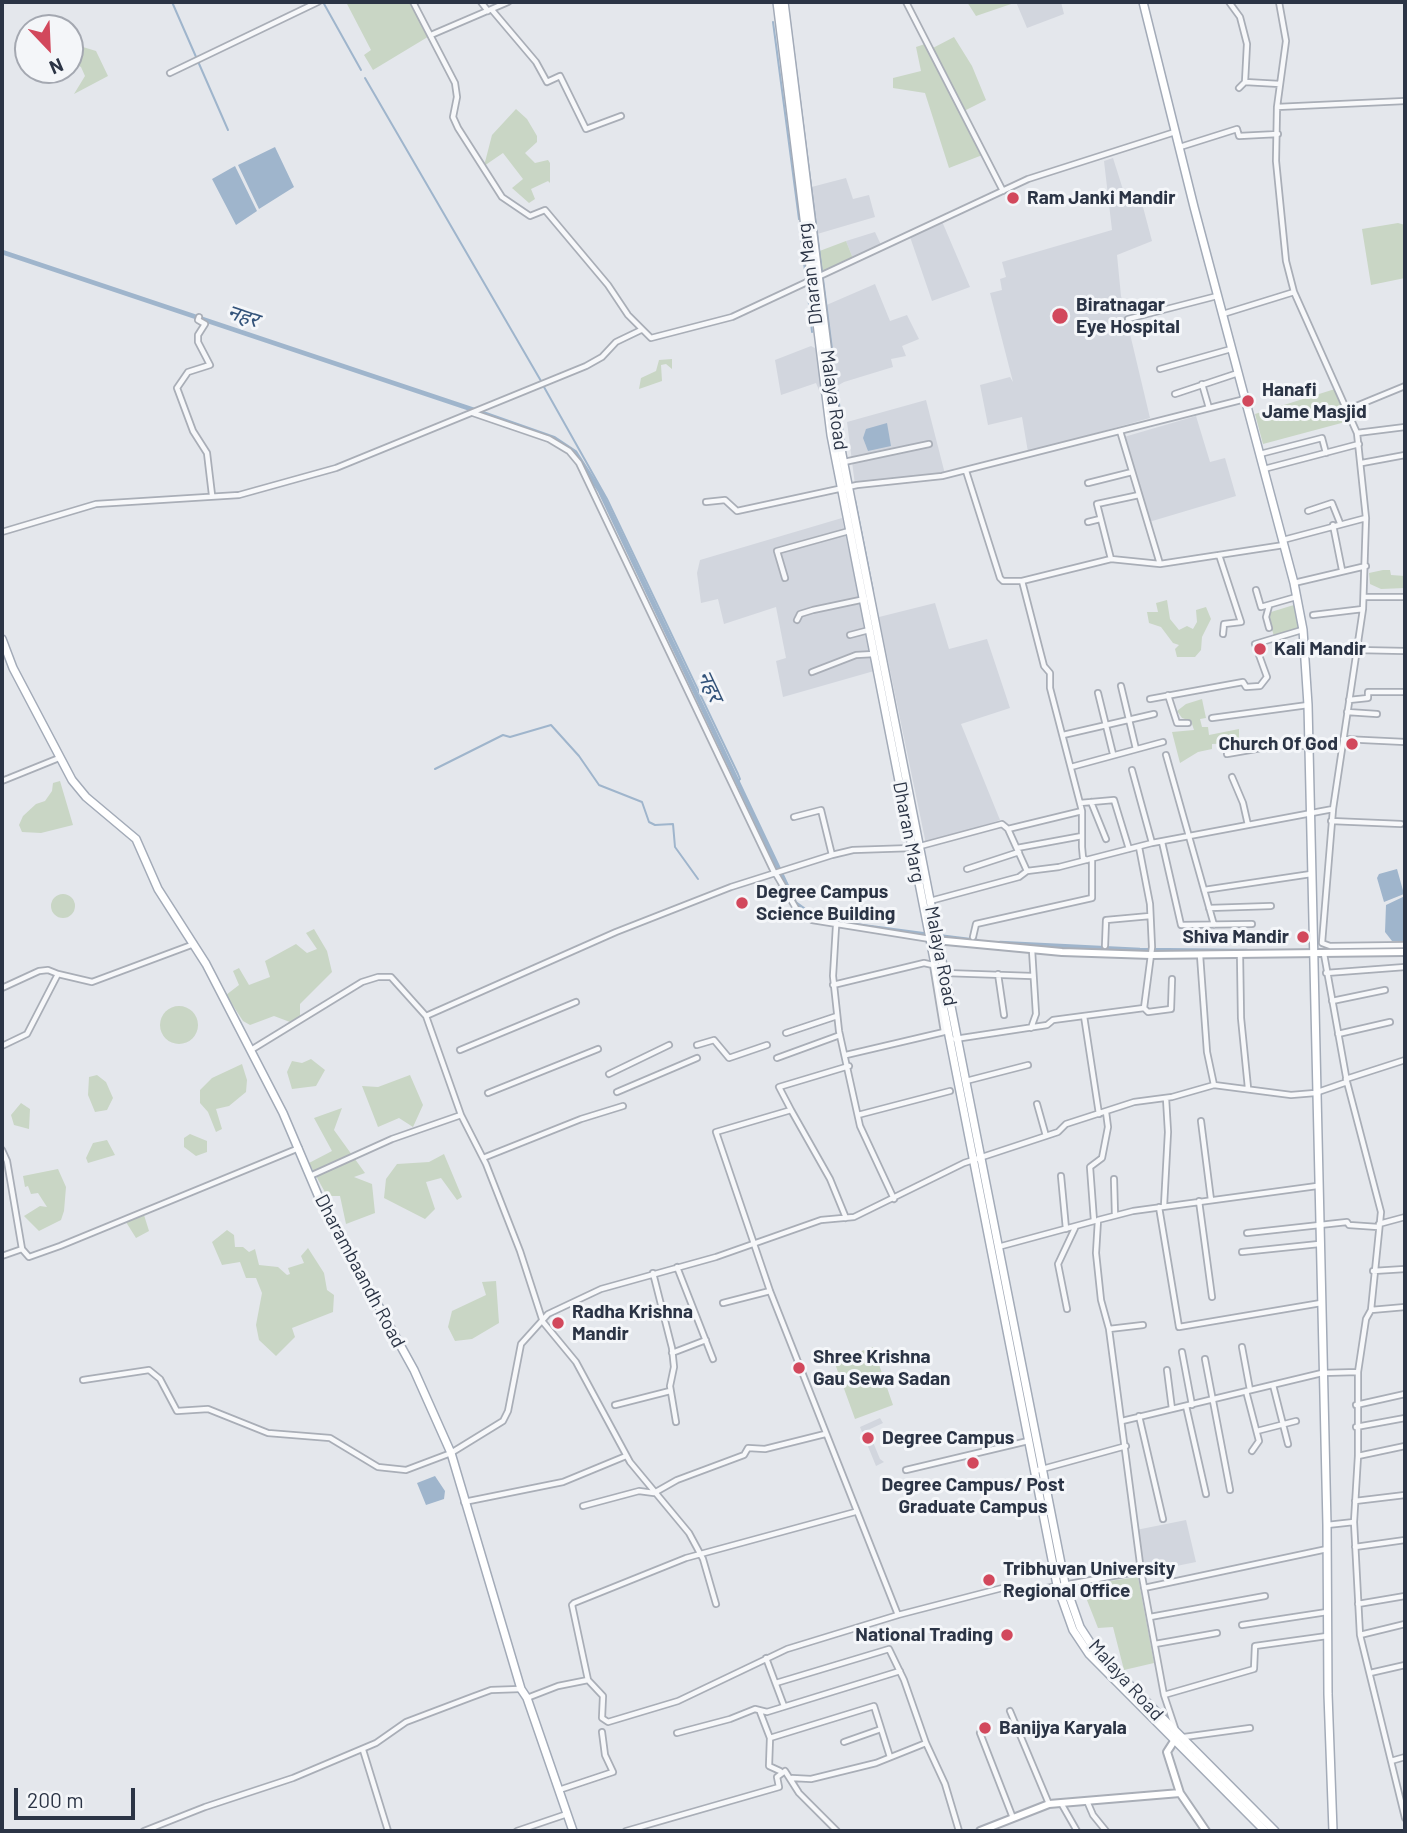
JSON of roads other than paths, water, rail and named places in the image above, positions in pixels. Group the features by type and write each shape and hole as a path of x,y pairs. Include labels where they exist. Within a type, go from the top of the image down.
{"main road":[{"name":"Dharan Marg","path":"777,2 849,531 866,599 869,630 954,1039 1029,1441 1038,1470 1061,1585 1073,1630 1089,1654 1265,1831"},
{"path":"784,2 802,181"},
{"path":"1143,2 1284,542 1303,630 1308,705 1308,814 1314,954 1333,1831"},
{"name":"Malaya Road","path":"833,422 844,462 844,488 916,847 930,901 934,940 944,973 954,1039 965,1081 977,1159 997,1247 997,1262 1038,1470"},
{"name":"Dharambaandh Road","path":"2,639 59,758 86,797 136,839 158,889 194,944 251,1051 299,1148 320,1200 414,1370 451,1452 463,1502 521,1689 527,1698 573,1831"},
{"name":"Malaya Road","path":"1175,1738 1275,1831"}],"street":[{"path":"170,73 318,2"},
{"path":"414,2 455,83 457,97 453,117 502,197 530,216 545,211 608,285 641,330 654,339 732,317 1028,179 1175,132"},
{"path":"481,2 536,62 547,82 560,76 586,129 621,116"},
{"path":"431,35 508,2"},
{"path":"906,2 1003,191"},
{"path":"1229,2 1245,29 1248,54 1245,82 1239,88"},
{"path":"1279,2 1286,41 1277,107 1276,161 1283,230 1294,292 1357,433 1366,518 1363,609 1331,821 1322,943 1330,946 1405,945"},
{"path":"1245,82 1280,84"},
{"path":"1277,107 1405,101"},
{"path":"1179,147 1237,129 1239,136 1278,134"},
{"path":"1223,314 1294,292"},
{"path":"1128,319 1218,295"},
{"path":"199,318 205,324 198,335 198,342 210,365 188,372 177,388 193,431 207,453 212,495"},
{"path":"2,532 96,504 239,495 336,468 586,366 602,357 617,342 641,330"},
{"path":"1160,369 1232,348"},
{"path":"1175,394 1238,372"},
{"path":"1202,384 1209,408"},
{"path":"1349,410 1405,386"},
{"path":"706,502 725,500 737,511 844,488 925,480 1245,399"},
{"path":"472,412 550,439 569,451 579,463 778,873 797,910 812,920 934,940 1032,950 1152,955 1405,952"},
{"path":"1357,433 1405,427"},
{"path":"1120,431 1160,564"},
{"path":"1260,454 1322,438 1326,453"},
{"path":"844,462 929,444"},
{"path":"1264,469 1359,444"},
{"path":"1362,463 1405,455"},
{"path":"966,471 1003,581 1022,581 1111,559 1160,564 1219,555 1284,542 1340,523 1366,518"},
{"path":"1088,483 1132,472"},
{"path":"1111,559 1097,504 1139,495"},
{"path":"1308,511 1332,503 1340,523"},
{"path":"1088,522 1100,519"},
{"path":"1333,526 1342,570"},
{"path":"785,578 777,551 849,531"},
{"path":"1219,555 1241,622 1224,624 1223,634"},
{"path":"1294,583 1366,566"},
{"path":"1022,581 1044,666 1050,673 1051,688 1082,811 1083,858 1090,859"},
{"path":"1256,590 1261,607 1297,596"},
{"path":"1364,597 1405,597"},
{"path":"797,620 800,614 866,599"},
{"path":"1269,628 1266,617 1270,605"},
{"path":"1313,614 1363,609"},
{"path":"850,635 869,630"},
{"path":"1150,699 1243,682 1246,687 1261,686 1267,677 1255,644 1303,630"},
{"path":"1357,650 1405,651"},
{"path":"812,672 856,655 874,654"},
{"path":"1121,686 1136,749"},
{"path":"1349,700 1368,698 1368,692 1405,692"},
{"path":"1098,693 1113,754"},
{"path":"1168,695 1177,723 1188,723"},
{"path":"1212,718 1308,705"},
{"path":"1347,712 1377,714"},
{"path":"1063,735 1105,723 1129,721 1154,714"},
{"path":"1343,739 1405,742"},
{"path":"1071,766 1163,742"},
{"path":"1227,754 1273,746 1308,746"},
{"path":"1166,755 1214,925"},
{"path":"2,781 59,758"},
{"path":"1132,770 1152,843"},
{"path":"1232,777 1243,803 1248,825"},
{"path":"1080,803 1114,800 1129,849"},
{"path":"1091,802 1106,839"},
{"path":"930,901 1019,877 1027,871 1152,843 1333,809"},
{"path":"794,817 821,810 832,855"},
{"path":"1008,829 1082,811"},
{"path":"1331,821 1401,824"},
{"path":"426,1016 629,927 731,887 832,855 853,850 916,847 1002,824 1008,829 1027,871"},
{"path":"967,869 1018,850 1082,836"},
{"path":"1162,842 1181,925 1251,924"},
{"path":"1139,847 1152,947 1144,1008"},
{"path":"973,937 976,924 1093,898 1090,859"},
{"path":"1204,890 1311,874"},
{"path":"1209,908 1271,906"},
{"path":"1105,946 1106,920 1150,916"},
{"path":"836,926 833,985 860,1126 894,1199"},
{"path":"2,988 39,971 48,970 92,982 194,944"},
{"path":"1031,1028 1036,1014 1032,950"},
{"path":"1240,954 1241,1018 1248,1088"},
{"path":"1324,954 1346,1081 1381,1212 1371,1310 1366,1319 1358,1372 1358,1456 1354,1522 1360,1635 1405,1818"},
{"path":"1200,955 1207,1052 1214,1085"},
{"path":"833,985 924,963 933,965 944,1032 846,1055"},
{"path":"1326,972 1405,967"},
{"path":"944,973 1032,976"},
{"path":"2,1046 27,1034 58,974"},
{"path":"998,974 1004,1015"},
{"path":"251,1051 362,982 378,977 391,977 426,1016 461,1115 483,1158 520,1251 543,1322 576,1362 626,1456 688,1533 701,1555 716,1604"},
{"path":"954,1039 1047,1025 1053,1020 1144,1008 1148,1012 1171,1009 1172,979"},
{"path":"1332,1001 1385,990"},
{"path":"460,1050 576,1002"},
{"path":"786,1033 837,1016"},
{"path":"1084,1016 1100,1114"},
{"path":"1338,1034 1391,1022"},
{"path":"777,1058 841,1035"},
{"path":"697,1045 714,1040 729,1058 766,1045"},
{"path":"609,1074 669,1045"},
{"path":"488,1093 598,1049"},
{"path":"617,1092 697,1058"},
{"path":"83,1380 149,1370 160,1379 177,1411 208,1409 268,1433 330,1438 359,1458 393,1470 414,1468 451,1452 503,1421 508,1411 519,1350 548,1314 572,1302 653,1273 753,1245 821,1220 846,1218 894,1199 977,1159 1058,1132 1066,1124 1134,1102 1166,1098 1214,1085 1291,1095 1315,1093 1405,1060"},
{"path":"965,1081 1028,1065"},
{"path":"846,1218 830,1179 779,1087 849,1066"},
{"path":"858,1115 950,1091"},
{"path":"1166,1098 1168,1132 1161,1207 1179,1327 1321,1303"},
{"path":"1037,1104 1046,1136"},
{"path":"483,1158 581,1119 623,1106"},
{"path":"791,1110 716,1132 770,1291 855,1512 898,1615"},
{"path":"1106,1112 1108,1127 1102,1158 1090,1167 1101,1300 1109,1329 1141,1571 1164,1695 1175,1738 1167,1752 1180,1793 1206,1831"},
{"path":"310,1176 391,1139 461,1115"},
{"path":"1201,1121 1211,1199"},
{"path":"2,1150 7,1161 22,1249 29,1257 299,1148"},
{"path":"1061,1176 1066,1229"},
{"path":"1114,1179 1115,1215"},
{"path":"997,1247 1115,1215 1211,1199 1317,1186"},
{"path":"1199,1201 1212,1297"},
{"path":"1247,1233 1347,1222 1349,1225 1379,1226 1405,1217"},
{"path":"1067,1309 1058,1264 1075,1227"},
{"path":"1242,1252 1319,1244"},
{"path":"2,1256 22,1249"},
{"path":"677,1267 713,1359"},
{"path":"1373,1271 1405,1269"},
{"path":"653,1273 673,1353 670,1391 676,1422"},
{"path":"723,1303 770,1291"},
{"path":"1371,1310 1405,1307"},
{"path":"1109,1329 1143,1325"},
{"path":"673,1353 706,1340"},
{"path":"1242,1347 1258,1445 1252,1451"},
{"path":"1182,1352 1206,1494"},
{"path":"1205,1359 1230,1490"},
{"path":"1167,1370 1172,1409"},
{"path":"1122,1421 1322,1373 1358,1372"},
{"path":"1273,1385 1288,1444"},
{"path":"615,1405 670,1391"},
{"path":"1356,1405 1405,1394"},
{"path":"1139,1416 1163,1519"},
{"path":"1356,1427 1405,1418"},
{"path":"1256,1431 1296,1421"},
{"path":"583,1506 639,1491 654,1493 677,1480 744,1455 748,1448 765,1449 825,1434"},
{"path":"906,1470 1029,1441"},
{"path":"1038,1470 1126,1446"},
{"path":"1358,1456 1405,1446"},
{"path":"463,1502 563,1482 626,1456"},
{"path":"1355,1501 1405,1495"},
{"path":"855,1512 701,1555 615,1584 574,1602 572,1605 588,1680 603,1696 602,1718 608,1722 678,1701 766,1658 898,1615 1010,1586 1019,1593 1141,1571"},
{"path":"1327,1525 1354,1522"},
{"path":"1355,1547 1405,1540"},
{"path":"1144,1588 1327,1549"},
{"path":"1150,1617 1265,1596"},
{"path":"1358,1604 1405,1596"},
{"path":"1242,1625 1327,1612"},
{"path":"1360,1635 1405,1625"},
{"path":"1155,1644 1217,1633"},
{"path":"1164,1695 1254,1669 1255,1646 1327,1636"},
{"path":"776,1683 889,1649 945,1784 959,1831"},
{"path":"766,1658 784,1706"},
{"path":"1370,1673 1405,1665"},
{"path":"760,1712 900,1671"},
{"path":"527,1698 558,1686 588,1680"},
{"path":"144,1831 205,1807 293,1779 363,1750 405,1722 491,1690 521,1689"},
{"path":"770,1738 874,1706 891,1757"},
{"path":"677,1733 730,1719 755,1709 760,1712 770,1738 769,1766 781,1772 785,1771 799,1793 837,1831"},
{"path":"1010,1711 1049,1804"},
{"path":"1175,1738 1250,1728"},
{"path":"844,1742 881,1729"},
{"path":"558,1790 614,1772 605,1755 602,1732"},
{"path":"979,1733 1013,1818"},
{"path":"792,1779 818,1777 891,1757 926,1743"},
{"path":"363,1750 388,1831"},
{"path":"1391,1760 1405,1757"},
{"path":"626,1831 779,1787 777,1777 781,1772"},
{"path":"980,1831 1049,1804 1180,1793"},
{"path":"1087,1801 1105,1831"},
{"path":"1061,1803 1077,1831"},
{"path":"517,1831 566,1814"}],"water":[{"path":"275,147 294,187 259,209 238,165"},
{"path":"235,166 257,211 236,225 212,179"},
{"path":"887,423 891,446 868,451 863,438 866,429"},
{"path":"1397,869 1404,894 1384,902 1377,878 1379,874"},
{"path":"1405,896 1405,941 1392,941 1385,932 1386,905"},
{"path":"435,1476 445,1491 444,1499 426,1505 417,1483"}],"waterway":[{"path":"172,2 228,130"},
{"path":"323,2 361,70"},
{"path":"789,14 822,272"},
{"path":"773,22 799,219"},
{"path":"365,78 541,381"},
{"path":"799,224 806,278"},
{"name":"नहर","path":"2,252 474,410"},
{"path":"823,279 846,458"},
{"path":"807,286 812,332"},
{"name":"नहर","path":"544,387 607,499 738,774 740,779 737,782"},
{"name":"नहर","path":"480,412 554,438 575,452 600,491 795,903 816,918 842,923"},
{"path":"855,500 873,591"},
{"path":"435,769 503,735 510,737 551,725 579,756 599,785 642,802 649,822 655,825 673,824 675,847 698,879"},
{"name":"नहर","path":"854,925 929,935"},
{"name":"नहर","path":"937,936 977,941"},
{"name":"नहर","path":"1000,943 1140,950 1247,951"},
{"path":"1357,950 1383,949"}],"place":[{"name":"Ram Janki Mandir","path":"1013,198"},
{"name":"Biratnagar Eye Hospital","path":"1060,316"},
{"name":"Hanafi Jame Masjid","path":"1248,401"},
{"name":"Kali Mandir","path":"1260,649"},
{"name":"Church Of God","path":"1352,744"},
{"name":"Degree Campus Science Building","path":"742,903"},
{"name":"Shiva Mandir","path":"1303,937"},
{"name":"Radha Krishna Mandir","path":"558,1323"},
{"name":"Shree Krishna Gau Sewa Sadan","path":"799,1368"},
{"name":"Degree Campus","path":"868,1438"},
{"name":"Degree Campus/ Post Graduate Campus","path":"973,1463"},
{"name":"Tribhuvan University Regional Office","path":"989,1580"},
{"name":"National Trading","path":"1007,1635"},
{"name":"Banijya Karyala","path":"985,1728"}]}
